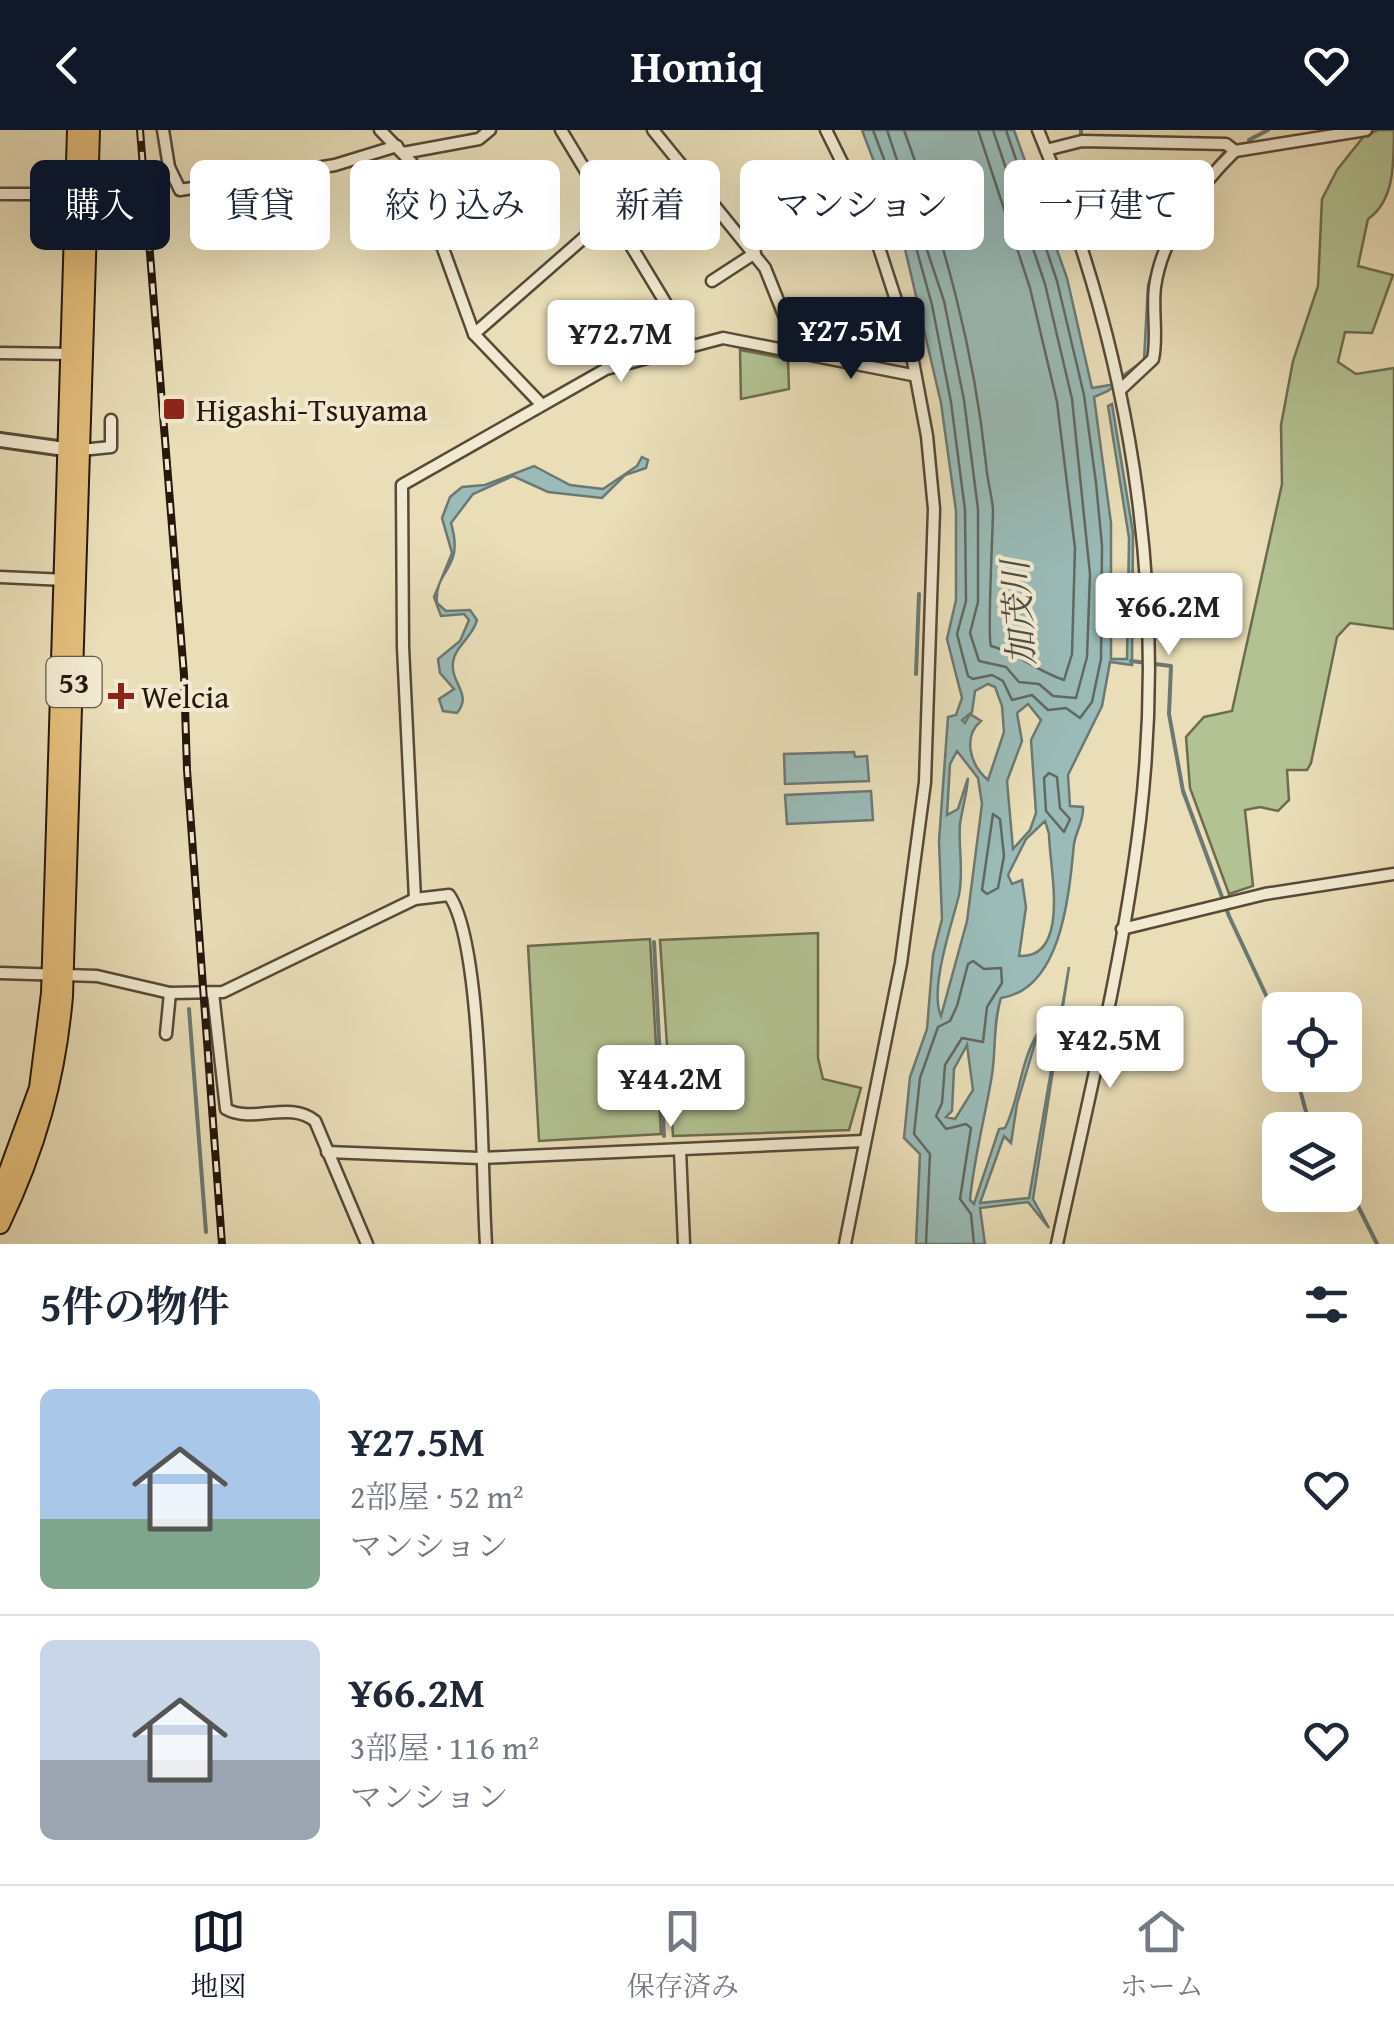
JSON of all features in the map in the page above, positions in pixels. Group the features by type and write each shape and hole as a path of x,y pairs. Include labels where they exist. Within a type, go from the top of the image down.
{"highway":[{"name":"53","path":"77,130 79,160"},
{"name":"53","path":"86,160 90,130"},
{"name":"53","path":"0,1224 12,1169 39,1088 57,974 80,250"},
{"name":"53","path":"0,1195 12,1169"}],"street":[{"path":"163,130 169,168 180,190 479,139 490,130"},
{"path":"380,130 412,164 474,334 540,403"},
{"path":"561,130 580,162"},
{"path":"653,130 755,253 798,350"},
{"path":"826,130 870,217 909,340 912,375 927,436 934,510 926,782 901,963 845,1244"},
{"path":"1038,130 1078,236 1120,390 1142,512 1149,690 1140,820 1122,929 1057,1244"},
{"path":"1120,390 1153,359 1156,287 1174,230 1235,151 1366,130"},
{"path":"1046,150 1082,141 1226,144 1235,151"},
{"path":"0,194 30,194"},
{"path":"474,334 580,241"},
{"path":"633,250 691,345"},
{"path":"712,281 755,253"},
{"path":"415,900 403,647 402,485 606,368 722,338 912,375"},
{"path":"0,353 77,354"},
{"path":"0,440 74,450 112,447 111,420"},
{"path":"0,578 69,580"},
{"path":"1122,929 1265,894 1394,874"},
{"path":"0,973 97,976 170,993 213,994 415,900 450,895 457,906 471,958 486,1244"},
{"path":"166,1034 170,993"},
{"path":"213,994 226,1109 238,1116 302,1113 320,1128 368,1244"},
{"path":"327,1152 480,1158 864,1140"},
{"path":"680,1150 684,1244"}],"green space":[{"path":"1378,130 1394,130 1393,169 1383,202 1368,219 1358,266 1393,275 1372,333 1345,332 1338,362 1356,374 1394,368 1394,629 1350,623 1337,637 1311,763 1307,770 1287,770 1289,800 1278,811 1260,807 1245,810 1253,886 1229,894 1190,788 1186,737 1204,717 1232,711 1282,484 1281,425 1293,361 1318,286 1322,199 1337,170 1364,136"},
{"path":"740,350 788,359 789,389 741,399"},
{"path":"818,933 818,1058 823,1079 861,1088 849,1130 673,1136 660,940"},
{"path":"650,939 661,1134 539,1141 528,946"}],"water":[{"name":"加茂川","path":"862,130 1014,130 1025,160 1004,160 1004,250 1057,250 1092,388 1110,385 1144,360 1148,285 1160,250 1164,250 1156,273 1148,359 1108,391 1094,397 1111,523 1111,659 1127,659 1129,538 1108,406 1112,404 1133,533 1132,665 1110,662 1102,706 1068,775 1070,806 1083,807 1083,812 1074,844 1065,912 1050,959 1037,977 1021,991 1001,998 970,1200 974,1204 1038,1033 1017,1104 1011,1143 1004,1136 980,1203 1029,1198 1069,967 1033,1199 1049,1228 1028,1202 980,1208 985,1244 916,1244 920,1154 904,1138 910,1077 927,1029 933,955 942,919 939,841 948,717 956,715 962,698 947,639 956,600 956,511 941,403 905,250 984,250 984,160 873,160","holes":["988,684 995,687 1002,706 1004,732 988,780 976,766 970,742 981,721 970,714 965,723 962,720 972,712 975,691","1028,704 1041,720 1031,740 1036,813 1030,830 1013,849 1007,781 1022,741 1017,713","957,751 978,778 982,804 967,921 941,1016 938,990 959,895 960,824 968,778 958,809 947,815 950,764","1045,821 1054,908 1046,943 1036,953 1019,956 1026,907 1022,880 1012,884 1008,875 1026,839","967,1045 973,1090 955,1119 946,1117 952,1111 954,1069"]},
{"path":"642,457 648,460 646,468 625,475 602,498 548,492 513,476 473,494 451,523 454,551 440,582 452,553 442,518 450,497 462,487 485,485 534,466 570,485 603,489 637,466"},
{"path":"440,583 437,603 446,611 470,610 477,620 453,662 463,700 457,713 443,711 439,699 454,689 440,673 438,659 460,641 469,620 464,614 441,616 434,597"},
{"path":"854,752 855,757 867,756 869,781 785,784 784,754"},
{"path":"871,791 873,820 787,824 785,795"}],"waterway":[{"path":"1249,140 1268,130"},
{"path":"1214,165 1225,152"},
{"path":"916,674 919,594"},
{"path":"1131,661 1171,666 1169,714 1183,791 1229,916 1265,992"},
{"path":"654,942 664,1136"},
{"path":"189,1009 206,1232"},
{"path":"1301,1092 1306,1112"},
{"path":"1361,1212 1377,1244"}],"railway":[{"path":"140,130 184,675 187,770 222,1244"}],"place":[{"name":"Higashi-Tsuyama","path":"174,409"},
{"name":"Welcia","path":"121,696"}]}
